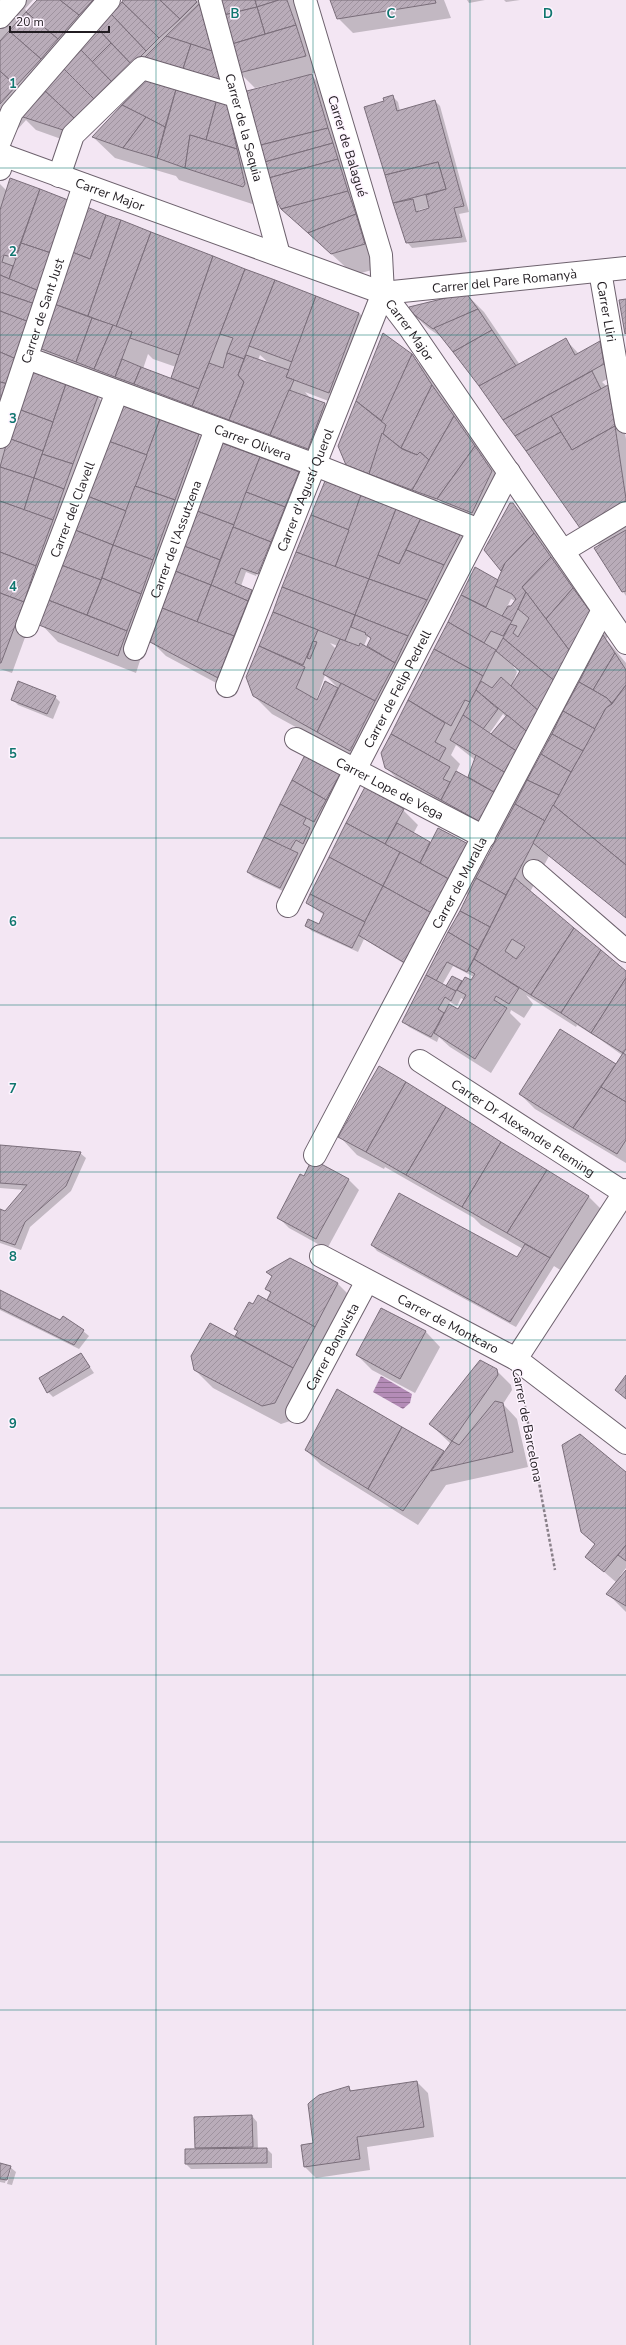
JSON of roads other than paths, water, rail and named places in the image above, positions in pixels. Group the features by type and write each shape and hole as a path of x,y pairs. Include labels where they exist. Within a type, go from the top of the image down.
{"street":[{"path":"0,17 15,0"},
{"path":"1,155 12,112 108,0"},
{"name":"Carrer de la Sequia","path":"210,0 278,255"},
{"name":"Carrer de Balagué","path":"305,0 380,255 383,294"},
{"path":"59,176 73,135 142,68 236,96"},
{"name":"Carrer Major","path":"1,155 383,294 409,327 626,643"},
{"name":"Carrer de Sant Just","path":"0,437 84,185"},
{"name":"Carrer del Pare Romanyà","path":"383,294 626,268"},
{"name":"Carrer Lliri","path":"600,271 626,422"},
{"name":"Carrer d'Agustí Querol","path":"227,686 383,294"},
{"name":"Carrer Olivera","path":"26,358 315,465 479,530"},
{"name":"Carrer del Clavell","path":"26,626 117,392"},
{"name":"Carrer de l'Assutzena","path":"135,650 216,429"},
{"name":"Carrer de Felip Pedrell","path":"288,906 356,768 509,472"},
{"path":"563,551 626,513"},
{"name":"Carrer de Muralla","path":"315,1155 603,610"},
{"name":"Carrer Lope de Vega","path":"296,739 356,768 484,837"},
{"path":"534,870 626,951"},
{"name":"Carrer Dr Alexandre Fleming","path":"420,1061 626,1192"},
{"name":"Carrer de Barcelona","path":"516,1359 626,1192"},
{"name":"Carrer de Montcaro","path":"321,1256 516,1359 626,1443"},
{"name":"Carrer Bonavista","path":"297,1412 367,1281"}]}
